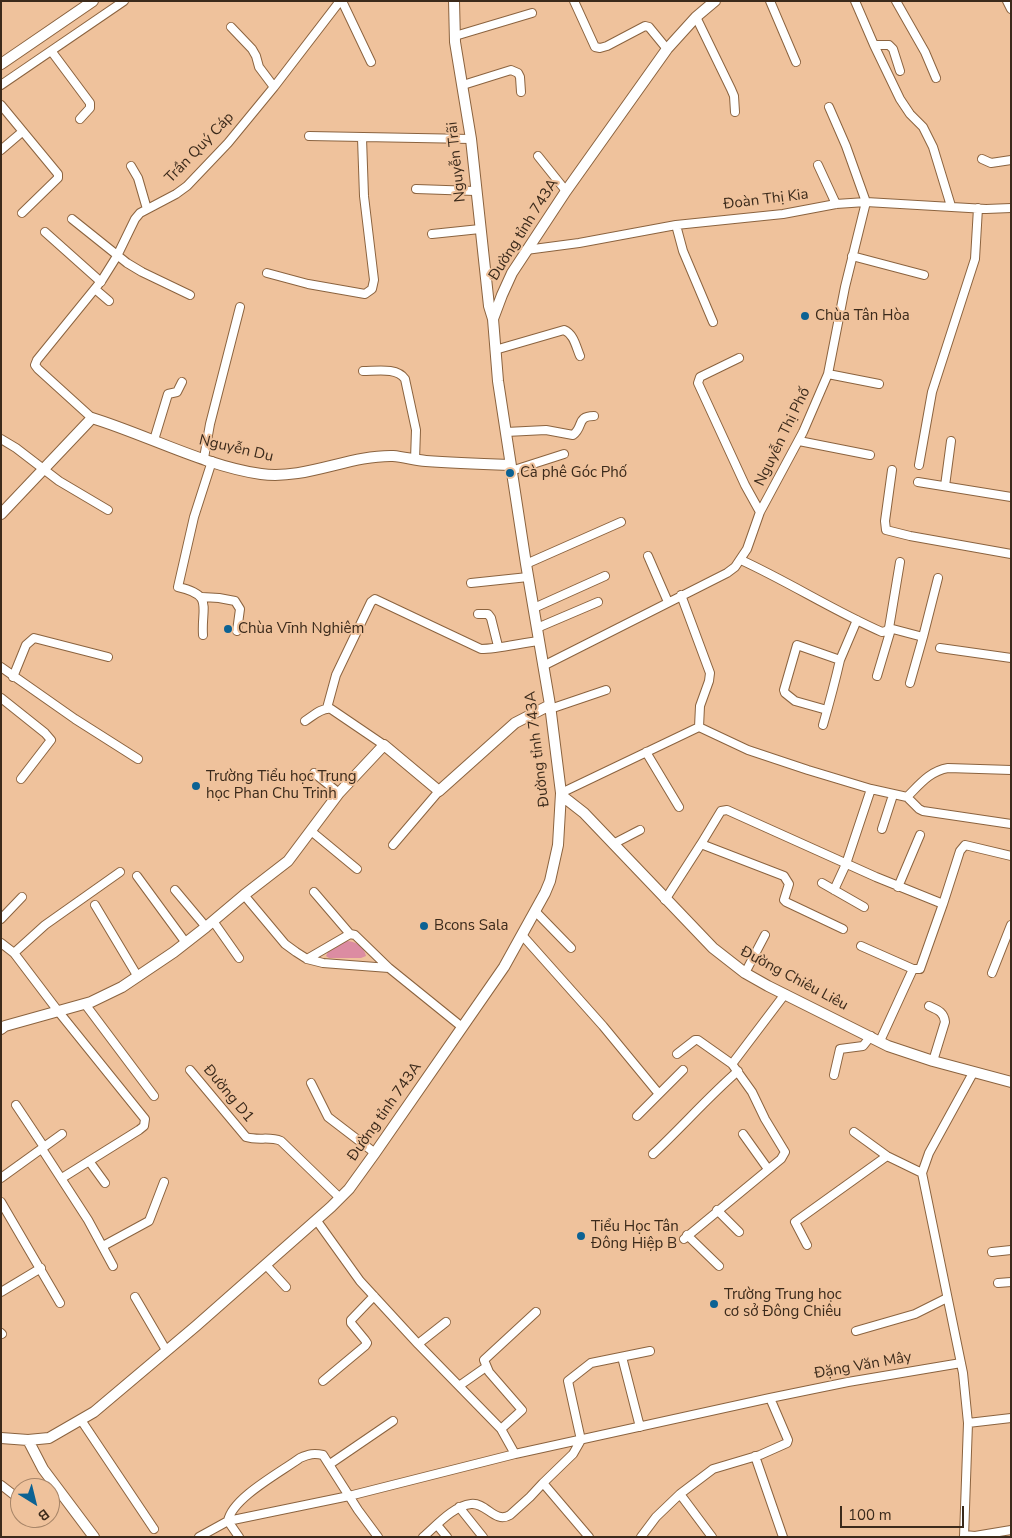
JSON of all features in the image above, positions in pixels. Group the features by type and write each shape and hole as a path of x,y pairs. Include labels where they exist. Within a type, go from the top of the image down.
{"street":[{"path":"1,63 93,1"},
{"path":"1,85 52,52 124,1"},
{"path":"341,1 372,62"},
{"name":"Trần Quý Cáp","path":"92,418 38,369 36,365 37,360 98,285 117,256 135,219 140,213 187,186 228,143 341,1"},
{"name":"Nguyễn Trãi","path":"454,1 455,36 471,139 489,306 493,319"},
{"path":"574,1 595,47 607,46 645,26 649,27 667,49"},
{"name":"Đường tỉnh 743A","path":"1,1438 28,1440 50,1438 104,1404 317,1221 349,1189 504,967 550,881 558,845 561,794 550,707 510,468 495,350 493,319 502,295 526,250 566,192 667,49 696,17 715,1"},
{"path":"770,1 796,62"},
{"path":"855,1 900,99 923,128 933,147 951,206"},
{"path":"896,1 936,78"},
{"path":"1007,1 1011,9"},
{"path":"455,36 532,13"},
{"path":"696,17 731,88 734,96 735,112"},
{"path":"232,28 252,49 259,67 274,87"},
{"path":"874,45 888,45 893,49 900,70"},
{"path":"52,52 90,103 90,108 80,119"},
{"path":"463,85 511,70 518,73 520,77 521,92"},
{"path":"1,105 58,174 58,178 22,213"},
{"path":"829,107 846,146 866,202"},
{"path":"1,150 22,132"},
{"path":"309,136 471,139"},
{"path":"267,272 308,284 365,294 372,289 374,280 364,196 362,138"},
{"path":"538,156 566,192"},
{"path":"982,159 990,163 1011,160"},
{"path":"818,165 836,204"},
{"path":"131,166 138,178 147,209"},
{"path":"416,189 476,191"},
{"name":"Đoàn Thị Kia","path":"526,250 579,243 676,224 783,214 836,204 866,202 1011,208"},
{"name":"Nguyễn Thị Phố","path":"543,666 727,573 741,560 747,549 760,512 799,441 828,374 852,256 866,202"},
{"path":"919,465 932,392 974,259 978,208"},
{"path":"72,219 117,256 142,272 190,295"},
{"path":"676,224 684,251 713,322"},
{"path":"432,234 480,229"},
{"path":"45,232 98,285 109,301"},
{"path":"852,256 924,275"},
{"path":"237,631 240,608 235,601 202,597 192,590 178,587 208,460 210,424 240,307"},
{"path":"495,350 564,330 572,336 580,356"},
{"path":"739,358 700,377 698,383 745,485 760,512"},
{"path":"363,371 402,374 416,430 415,460"},
{"path":"828,374 879,384"},
{"path":"154,440 168,394 177,392 182,382"},
{"path":"506,432 546,430 573,435 576,434 582,419 586,416 594,416"},
{"path":"1,514 92,418"},
{"name":"Nguyễn Du","path":"92,418 208,460 262,474 288,474 359,460 387,457 510,468 564,454"},
{"path":"1,439 16,448 43,470 108,510"},
{"path":"799,441 870,455"},
{"path":"945,486 951,441"},
{"path":"892,470 885,521 886,530 1011,554"},
{"path":"918,482 1011,497"},
{"path":"526,564 621,522"},
{"path":"648,556 668,602"},
{"path":"741,560 882,632 890,628 923,637"},
{"path":"878,676 890,628 900,562"},
{"path":"534,608 605,576"},
{"path":"471,583 528,577"},
{"path":"910,683 938,578"},
{"path":"682,595 710,674 710,681 700,706 699,727"},
{"path":"202,597 204,605 203,635"},
{"path":"305,721 327,708 336,675 371,602 375,599 481,649 539,641"},
{"path":"537,628 598,602"},
{"path":"478,614 488,614 491,618 498,646"},
{"path":"823,725 840,660 856,620"},
{"path":"13,677 26,645 34,638 108,657"},
{"path":"827,710 796,701 789,697 784,690 797,645 840,660"},
{"path":"940,648 1011,658"},
{"path":"2,669 138,759"},
{"path":"393,845 439,791 515,723 550,707 606,690"},
{"path":"1,698 45,733 51,740 21,780"},
{"path":"327,708 384,744 439,791"},
{"path":"561,794 699,727"},
{"path":"699,727 748,750 871,790 908,797 919,809 929,813 1011,824"},
{"path":"1,1029 5,1026 85,1004 122,987 186,942 288,861 339,792 384,744"},
{"path":"646,752 679,808"},
{"path":"908,797 932,773 939,770 948,768 1011,770"},
{"path":"314,774 339,792"},
{"path":"834,890 846,864 871,790"},
{"name":"Đường Chiêu Liêu","path":"561,794 584,813 665,900 721,955 745,973 902,1051 973,1073 1011,1082"},
{"path":"882,829 893,795"},
{"path":"665,900 721,811 727,810 898,887 943,904"},
{"path":"311,830 357,869"},
{"path":"613,844 640,830"},
{"path":"898,887 920,835"},
{"path":"701,844 784,876 789,884 784,900 786,902 843,929"},
{"path":"861,946 913,969 920,969 960,851 965,845 1011,856"},
{"path":"14,953 45,926 120,872"},
{"path":"137,876 186,942"},
{"path":"822,883 864,907"},
{"path":"175,890 239,958"},
{"path":"314,892 350,934 355,935 389,968 462,1027"},
{"path":"244,895 285,944 308,959 389,968"},
{"path":"1,919 22,897"},
{"path":"95,905 138,977"},
{"path":"535,911 571,948"},
{"path":"992,973 1011,925"},
{"path":"308,959 350,934"},
{"path":"522,935 603,1026 659,1094"},
{"path":"745,973 765,935"},
{"path":"1,943 14,953 145,1119 144,1126 140,1130 62,1178"},
{"path":"834,1075 840,1049 863,1046 875,1039 913,969"},
{"path":"732,1064 785,994"},
{"path":"85,1004 154,1096"},
{"path":"929,1006 941,1011 945,1022 933,1061"},
{"path":"676,1054 695,1040 698,1040 732,1064 752,1092 765,1119 784,1149 784,1156 686,1237 718,1266"},
{"name":"Đường D1","path":"190,1070 246,1136 256,1140 274,1138 281,1141 340,1198"},
{"path":"638,1116 683,1070"},
{"path":"653,1154 738,1071"},
{"path":"973,1073 929,1153 922,1173 961,1363 968,1423 964,1536 1011,1530"},
{"path":"311,1082 328,1117 374,1153"},
{"path":"16,1105 103,1246 113,1266"},
{"path":"854,1132 887,1156 922,1173"},
{"path":"1,1178 62,1134"},
{"path":"742,1134 768,1169"},
{"path":"807,1245 795,1222 887,1156"},
{"path":"89,1161 105,1183"},
{"path":"103,1246 149,1221 164,1182"},
{"path":"1,1202 60,1303"},
{"path":"717,1210 739,1232"},
{"path":"317,1221 360,1281 500,1429 515,1454"},
{"path":"992,1252 1011,1250"},
{"path":"266,1264 286,1287"},
{"path":"1,1292 40,1268"},
{"path":"998,1284 1011,1282"},
{"path":"323,1381 367,1343 351,1323 351,1320 374,1296"},
{"path":"135,1297 166,1350"},
{"path":"856,1331 915,1314 947,1298"},
{"path":"500,1429 522,1410 489,1372 484,1360 536,1312"},
{"path":"418,1344 446,1322"},
{"path":"423,1537 459,1507 474,1504 496,1516 507,1517 573,1454 581,1440 568,1382 591,1363 650,1351"},
{"path":"622,1357 640,1428"},
{"name":"Đặng Văn Mây","path":"228,1521 349,1496 515,1454 770,1398 848,1382 961,1363"},
{"path":"459,1386 486,1366"},
{"path":"641,1537 656,1517 680,1494 713,1469 756,1456 784,1444 788,1440 770,1398"},
{"path":"968,1423 1011,1418"},
{"path":"81,1420 154,1529"},
{"path":"330,1464 393,1421"},
{"path":"28,1440 43,1469 94,1537"},
{"path":"239,1537 228,1521 229,1514 233,1508 300,1458 310,1453 323,1455 378,1537"},
{"path":"756,1456 783,1537"},
{"path":"543,1483 589,1537"},
{"path":"680,1494 712,1537"},
{"path":"459,1507 483,1537"},
{"path":"199,1537 228,1521"},
{"path":"437,1525 446,1537"}],"shaded area":[{"path":"344,941 358,944 366,956 361,958 329,958 326,956 328,952"}],"place":[{"name":"Chùa Tân Hòa","path":"805,316"},
{"name":"Cà phê Góc Phố","path":"510,473"},
{"name":"Chùa Vĩnh Nghiêm","path":"228,629"},
{"name":"Trường Tiểu học Trung học Phan Chu Trinh","path":"196,786"},
{"name":"Bcons Sala","path":"424,926"},
{"name":"Tiểu Học Tân Đông Hiệp B","path":"581,1236"},
{"name":"Trường Trung học cơ sở Đông Chiêu","path":"714,1304"}]}
